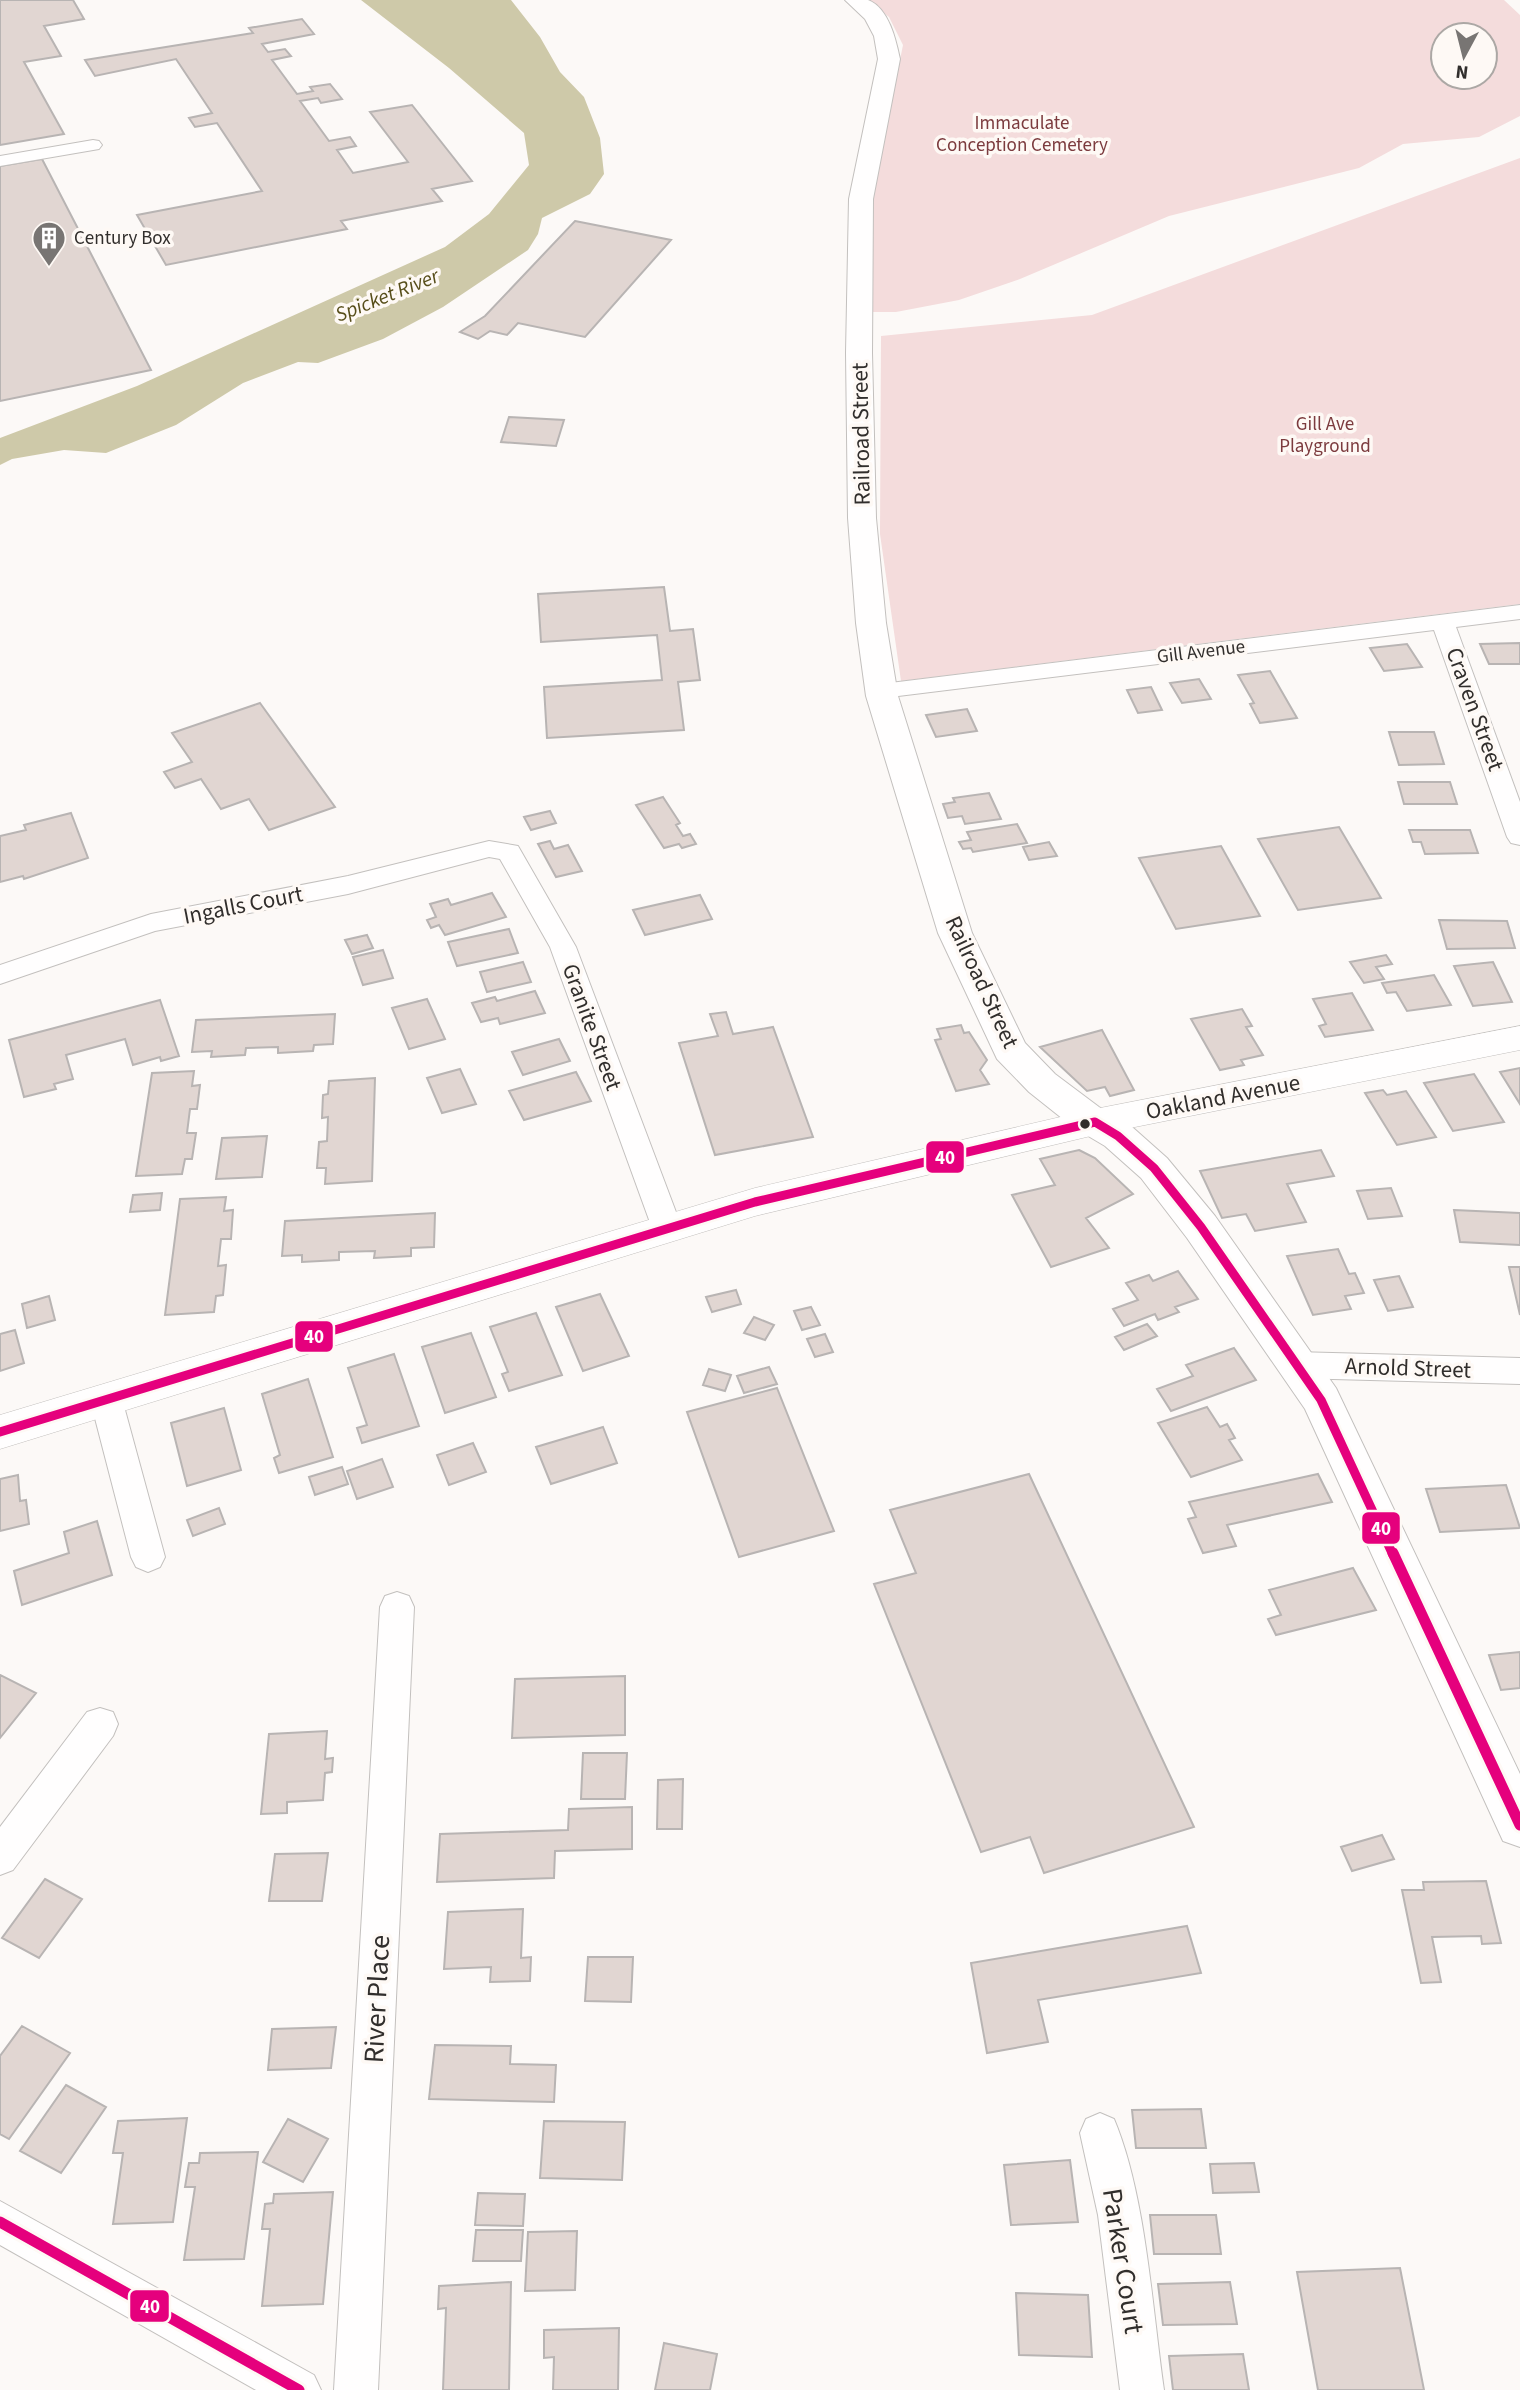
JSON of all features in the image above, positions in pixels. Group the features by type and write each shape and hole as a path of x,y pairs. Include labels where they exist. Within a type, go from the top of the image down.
{"main road":[{"name":"Railroad Street","path":"855,0 874,16 885,36 889,59 861,199 859,353 862,519 871,623 882,691 955,933 1010,1050 1042,1083 1094,1122 1118,1136 1154,1168 1201,1227 1321,1400 1520,1825"}],"street":[{"path":"0,161 93,145"},
{"name":"Gill Avenue","path":"882,691 1520,612"},
{"name":"Craven Street","path":"1443,622 1519,827"},
{"name":"Ingalls Court","path":"0,975 151,923 348,885 489,849"},
{"name":"Granite Street","path":"489,849 509,852 562,947 667,1228"},
{"name":"Oakland Avenue","path":"0,1432 755,1202 1094,1122 1520,1038"},
{"name":"Arnold Street","path":"1296,1365 1520,1371"},
{"path":"106,1399 148,1557"},
{"name":"River Place","path":"356,2390 397,1607"},
{"path":"0,1857 100,1724"},
{"name":"Parker Court","path":"1100,2133 1119,2215 1142,2390"},
{"path":"0,2222 299,2390"}],"green space":[{"name":"Immaculate Conception Cemetery","path":"867,0 1504,0 1520,15 1520,116 1479,137 1403,144 1359,168 1169,216 1020,279 959,300 896,312 872,312 873,193 903,45 889,17"},
{"name":"Gill Ave Playground","path":"1520,158 1520,604 901,681 880,534 881,336 1092,315"}],"water":[{"name":"Spicket River","path":"361,0 511,0 540,37 560,72 584,97 600,138 604,174 590,194 542,218 538,234 528,250 443,307 383,339 318,363 298,362 243,383 176,425 106,453 64,450 12,459 0,465 0,438 137,386 445,247 489,214 529,165 524,133 449,68"}],"building":[{"path":"0,0 73,0 84,19 44,26 61,56 24,62 64,134 0,145"},
{"path":"302,19 314,34 262,44 268,52 285,49 291,56 272,60 297,94 313,91 310,87 330,84 342,99 321,103 318,98 300,101 329,141 350,137 356,146 337,150 353,173 408,162 370,112 412,105 472,181 432,189 442,201 341,221 347,229 166,265 137,215 262,191 217,123 195,127 189,118 212,113 176,59 95,76 85,60 253,33 249,28"},
{"name":"Century Box","path":"42,159 151,370 0,401 0,166"},
{"path":"575,221 671,240 585,337 518,323 507,335 490,331 478,339 460,332 485,316"},
{"path":"509,417 564,420 556,446 501,442"},
{"path":"664,587 670,631 693,629 700,680 678,682 684,730 547,738 544,687 662,680 657,635 541,642 538,594"},
{"path":"1520,643 1520,664 1489,664 1480,644"},
{"path":"1407,644 1422,667 1384,671 1370,648"},
{"path":"1270,671 1297,718 1260,723 1250,704 1254,703 1238,675"},
{"path":"1199,679 1211,699 1182,703 1170,683"},
{"path":"1151,687 1162,710 1138,713 1127,690"},
{"path":"260,703 335,807 269,830 249,799 221,809 201,779 175,788 164,772 192,762 172,733"},
{"path":"967,709 977,731 936,737 926,715"},
{"path":"1389,732 1434,732 1444,764 1399,765"},
{"path":"1398,782 1450,782 1457,804 1404,804"},
{"path":"989,793 1001,819 965,824 962,816 948,818 943,804 955,802 953,798"},
{"path":"663,797 680,823 676,825 683,836 690,834 696,844 682,848 679,844 664,848 636,805"},
{"path":"550,811 556,823 531,830 524,817"},
{"path":"71,813 88,858 24,879 23,876 0,882 0,836 26,830 24,825"},
{"path":"1017,824 1027,843 973,852 971,848 963,849 959,842 971,840 967,832"},
{"path":"1339,827 1381,898 1298,910 1258,839"},
{"path":"1409,830 1470,830 1478,853 1425,854 1421,842 1413,842"},
{"path":"550,841 554,849 568,845 582,871 556,877 538,844"},
{"path":"1049,842 1057,856 1029,860 1023,847"},
{"path":"1221,846 1260,916 1176,929 1139,858"},
{"path":"492,893 506,917 445,935 439,925 431,928 427,920 436,917 430,904 448,899 451,905"},
{"path":"700,895 712,919 645,935 633,910"},
{"path":"1439,920 1507,921 1515,948 1447,949"},
{"path":"509,929 518,953 457,966 448,942"},
{"path":"367,935 373,948 352,954 345,940"},
{"path":"383,950 393,978 363,985 353,957"},
{"path":"1386,955 1392,964 1376,967 1384,979 1364,983 1350,962"},
{"path":"523,962 531,982 487,992 480,972"},
{"path":"1493,962 1512,1002 1473,1006 1454,966"},
{"path":"1434,975 1451,1005 1407,1011 1396,992 1387,993 1382,983"},
{"path":"535,991 545,1013 500,1024 498,1018 481,1022 472,1003 495,997 497,1001"},
{"path":"1352,993 1373,1030 1325,1037 1319,1026 1326,1024 1313,999"},
{"path":"427,999 445,1039 409,1049 392,1008"},
{"path":"160,1000 179,1056 161,1061 160,1057 133,1065 125,1039 66,1055 73,1079 54,1084 56,1089 24,1097 9,1040"},
{"path":"1242,1009 1252,1026 1246,1027 1263,1055 1241,1060 1244,1065 1220,1070 1191,1019"},
{"path":"726,1012 733,1034 773,1027 813,1137 715,1155 679,1043 718,1036 710,1014"},
{"path":"335,1014 333,1044 314,1045 313,1051 278,1053 278,1047 246,1048 245,1055 211,1057 212,1051 192,1052 196,1020"},
{"path":"961,1025 964,1033 969,1032 987,1060 980,1070 989,1084 956,1091 935,1040 941,1039 937,1029"},
{"path":"1102,1030 1134,1090 1110,1096 1105,1087 1087,1091 1040,1047"},
{"path":"559,1039 570,1061 523,1075 512,1052"},
{"path":"1520,1068 1520,1104 1500,1072"},
{"path":"460,1069 476,1104 442,1113 427,1078"},
{"path":"194,1071 192,1086 200,1085 197,1109 190,1109 187,1133 196,1133 192,1159 185,1159 182,1174 136,1176 152,1073"},
{"path":"576,1072 591,1101 524,1120 509,1091"},
{"path":"1474,1074 1504,1122 1453,1131 1424,1083"},
{"path":"375,1078 372,1181 325,1184 326,1168 317,1168 319,1142 327,1141 328,1117 322,1118 323,1095 328,1094 329,1081"},
{"path":"1383,1090 1387,1095 1406,1091 1436,1137 1397,1145 1365,1093"},
{"path":"267,1136 262,1177 216,1179 222,1138"},
{"path":"1079,1150 1095,1158 1133,1194 1086,1218 1109,1248 1051,1267 1012,1195 1055,1185 1040,1159"},
{"path":"1321,1150 1334,1176 1287,1184 1306,1222 1255,1231 1246,1214 1222,1218 1200,1171"},
{"path":"1391,1188 1402,1216 1368,1219 1357,1191"},
{"path":"162,1193 160,1210 130,1212 133,1195"},
{"path":"226,1197 224,1211 233,1210 231,1239 221,1239 218,1266 226,1265 223,1295 216,1296 214,1312 165,1315 180,1199"},
{"path":"1454,1210 1520,1213 1520,1245 1460,1242"},
{"path":"435,1213 434,1247 411,1248 411,1256 374,1258 375,1251 339,1252 339,1260 302,1262 302,1255 282,1256 285,1221"},
{"path":"1338,1249 1349,1274 1355,1273 1364,1293 1345,1296 1351,1309 1313,1315 1287,1256"},
{"path":"1509,1267 1520,1267 1520,1315"},
{"path":"1178,1271 1198,1299 1175,1307 1179,1312 1158,1320 1155,1314 1124,1326 1113,1309 1138,1300 1126,1283 1149,1275 1153,1281"},
{"path":"1399,1276 1413,1307 1388,1311 1374,1280"},
{"path":"736,1290 741,1304 712,1312 706,1297"},
{"path":"600,1294 629,1356 583,1371 556,1307"},
{"path":"49,1296 55,1320 27,1328 22,1304"},
{"path":"811,1307 820,1325 802,1330 794,1311"},
{"path":"536,1313 562,1375 509,1391 502,1374 508,1372 490,1327"},
{"path":"754,1317 774,1325 765,1340 744,1333"},
{"path":"1147,1324 1157,1336 1124,1350 1115,1337"},
{"path":"15,1330 24,1363 0,1371 0,1334"},
{"path":"471,1333 496,1397 445,1413 422,1347"},
{"path":"825,1334 833,1352 815,1357 807,1339"},
{"path":"1234,1348 1256,1380 1171,1411 1157,1389 1193,1376 1186,1365"},
{"path":"394,1354 419,1426 362,1443 357,1428 367,1425 348,1368"},
{"path":"769,1367 777,1384 744,1393 737,1376"},
{"path":"709,1369 731,1375 725,1391 703,1385"},
{"path":"308,1379 333,1457 279,1473 274,1458 280,1455 262,1394"},
{"path":"777,1388 834,1531 739,1557 687,1412"},
{"path":"1207,1407 1220,1427 1227,1424 1235,1438 1229,1440 1242,1460 1191,1477 1158,1423"},
{"path":"224,1408 241,1470 187,1486 171,1423"},
{"path":"603,1427 617,1463 551,1484 536,1447"},
{"path":"473,1443 486,1472 449,1485 437,1455"},
{"path":"382,1459 393,1487 357,1499 347,1471"},
{"path":"342,1467 348,1484 315,1495 309,1477"},
{"path":"1029,1474 1194,1827 1044,1873 1030,1837 981,1852 874,1584 916,1573 890,1510"},
{"path":"1318,1474 1332,1502 1227,1525 1236,1546 1203,1553 1188,1519 1196,1517 1189,1502"},
{"path":"18,1475 20,1501 26,1500 29,1524 0,1531 0,1479"},
{"path":"1506,1485 1520,1528 1440,1532 1426,1489"},
{"path":"219,1508 225,1524 193,1536 187,1520"},
{"path":"97,1521 112,1575 22,1605 14,1571 69,1553 64,1532"},
{"path":"1353,1568 1376,1610 1276,1635 1268,1619 1281,1615 1269,1590"},
{"path":"1520,1652 1520,1688 1501,1690 1489,1655"},
{"path":"0,1675 36,1693 0,1738"},
{"path":"625,1676 625,1735 512,1738 515,1679"},
{"path":"327,1731 325,1759 333,1758 332,1772 325,1773 323,1800 287,1802 287,1813 261,1814 269,1734"},
{"path":"583,1753 627,1753 625,1799 581,1799"},
{"path":"683,1779 682,1829 657,1829 658,1780"},
{"path":"632,1807 632,1849 555,1851 554,1878 437,1882 440,1834 568,1830 569,1809"},
{"path":"1382,1835 1394,1859 1352,1871 1341,1847"},
{"path":"328,1853 322,1901 269,1901 275,1854"},
{"path":"45,1879 82,1899 39,1958 2,1938"},
{"path":"1486,1881 1501,1943 1482,1944 1481,1936 1432,1937 1441,1982 1421,1983 1402,1890 1424,1890 1423,1882"},
{"path":"523,1909 521,1958 531,1957 530,1981 490,1982 491,1967 444,1969 448,1912"},
{"path":"1187,1926 1201,1973 1038,2000 1048,2042 987,2053 971,1963"},
{"path":"588,1957 633,1957 631,2002 585,2001"},
{"path":"22,2026 70,2053 9,2139 0,2134 0,2056"},
{"path":"336,2027 331,2068 268,2070 272,2029"},
{"path":"435,2045 511,2046 510,2064 556,2065 554,2102 429,2099"},
{"path":"66,2085 106,2107 61,2173 20,2151"},
{"path":"1201,2109 1206,2148 1136,2148 1132,2110"},
{"path":"187,2118 173,2222 113,2224 123,2153 113,2153 118,2121"},
{"path":"288,2119 328,2139 303,2182 263,2162"},
{"path":"544,2121 625,2122 622,2180 540,2178"},
{"path":"258,2152 244,2259 184,2260 195,2187 185,2187 189,2163 199,2163 200,2153"},
{"path":"1070,2160 1078,2222 1011,2225 1004,2165"},
{"path":"1254,2163 1259,2192 1213,2193 1210,2164"},
{"path":"333,2192 323,2304 262,2306 270,2229 262,2229 265,2204 273,2203 274,2194"},
{"path":"478,2193 525,2194 523,2226 475,2225"},
{"path":"1150,2215 1216,2215 1221,2254 1154,2254"},
{"path":"476,2230 523,2230 521,2261 473,2261"},
{"path":"577,2231 575,2290 525,2291 528,2232"},
{"path":"1400,2268 1424,2390 1318,2390 1297,2272"},
{"path":"511,2282 509,2390 443,2390 446,2308 438,2309 439,2286"},
{"path":"1230,2282 1237,2324 1163,2325 1158,2284"},
{"path":"1016,2293 1088,2295 1092,2357 1019,2355"},
{"path":"619,2328 618,2390 553,2390 554,2357 544,2358 544,2330"},
{"path":"664,2343 717,2354 710,2390 655,2390"},
{"path":"1243,2354 1249,2390 1173,2390 1169,2356"}],"transit line":[{"name":"40","path":"0,1432 755,1202 1095,1122 1118,1136 1154,1168 1201,1227 1321,1400 1520,1825"},
{"name":"40","path":"0,2222 299,2390"}],"place":[{"name":"Century Box","path":"49,268"}]}
